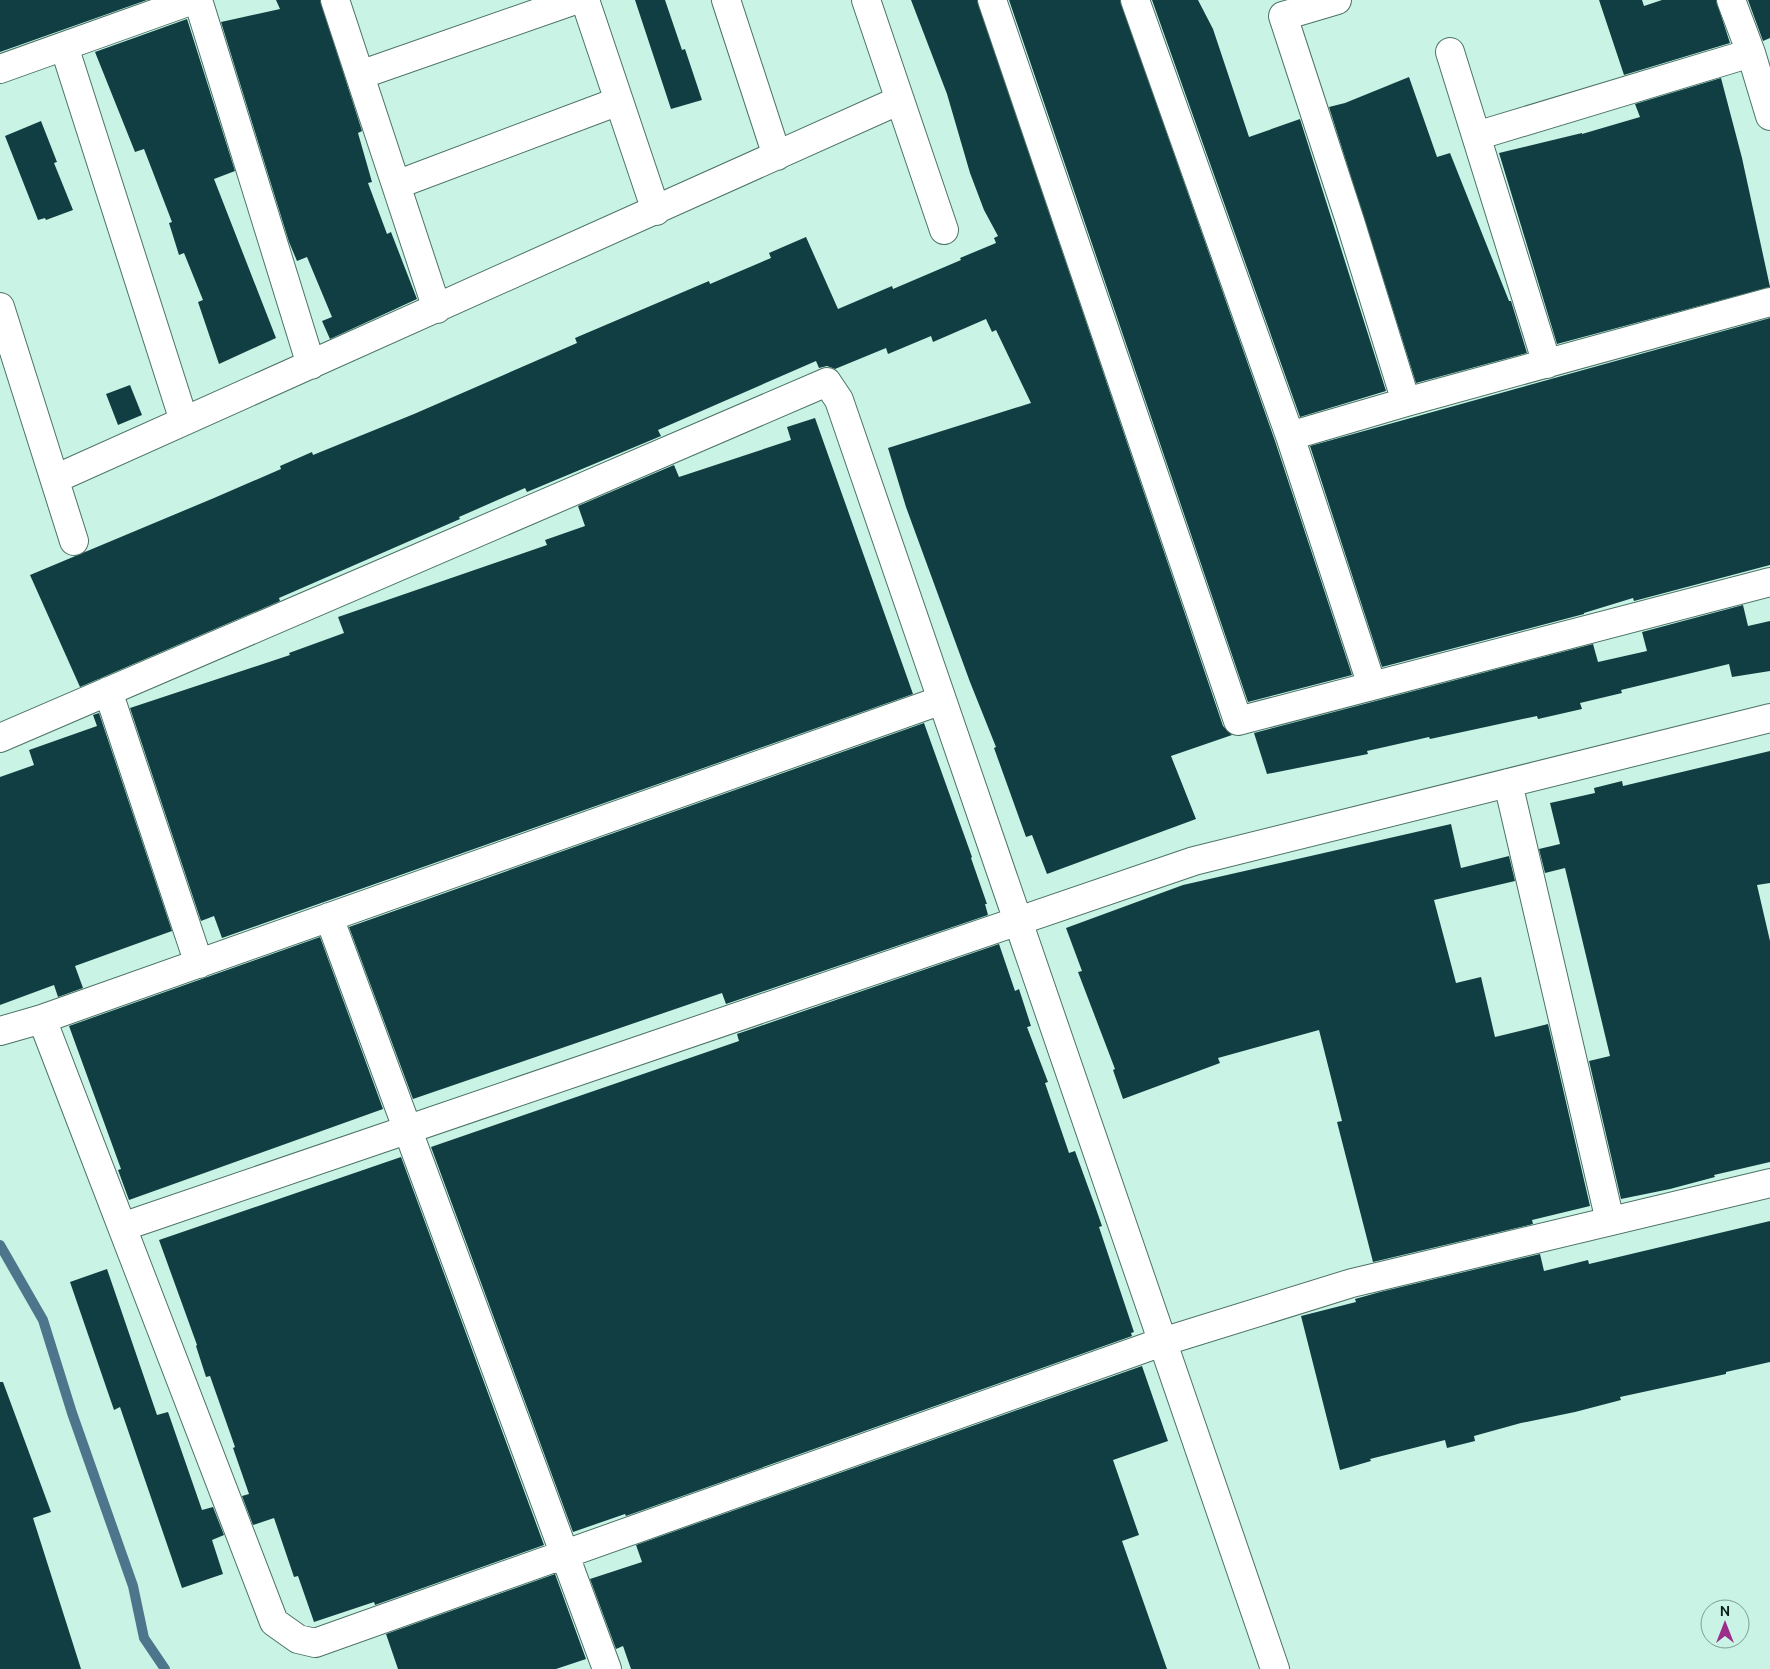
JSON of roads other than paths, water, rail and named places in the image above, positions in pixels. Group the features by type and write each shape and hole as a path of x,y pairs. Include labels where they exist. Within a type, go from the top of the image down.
{"street":[{"path":"0,69 193,0"},
{"path":"198,0 311,365"},
{"path":"335,0 437,309"},
{"path":"360,75 575,0"},
{"path":"585,0 656,211"},
{"path":"726,0 777,156"},
{"path":"866,0 944,230"},
{"path":"992,0 1238,721 1770,582"},
{"path":"1135,0 1290,436 1372,686"},
{"path":"1731,0 1751,53 1770,116"},
{"path":"1332,1 1283,16 1406,402"},
{"path":"64,46 184,421"},
{"path":"1450,52 1547,364"},
{"path":"1476,136 1751,53"},
{"path":"55,479 900,100"},
{"path":"396,185 619,101"},
{"path":"1290,436 1406,402 1770,302"},
{"path":"0,307 74,541"},
{"path":"0,738 827,382 839,400 1275,1669"},
{"path":"108,691 199,964"},
{"path":"0,1031 42,1019 199,964 942,700"},
{"path":"122,1227 1194,861 1770,718"},
{"path":"1508,783 1610,1221"},
{"path":"329,918 607,1669"},
{"path":"42,1019 274,1622 298,1639 315,1643 1162,1342 1352,1283 1770,1183"}],"waterway":[{"path":"0,1245 43,1320 72,1413 133,1586 144,1638 165,1669"}]}
